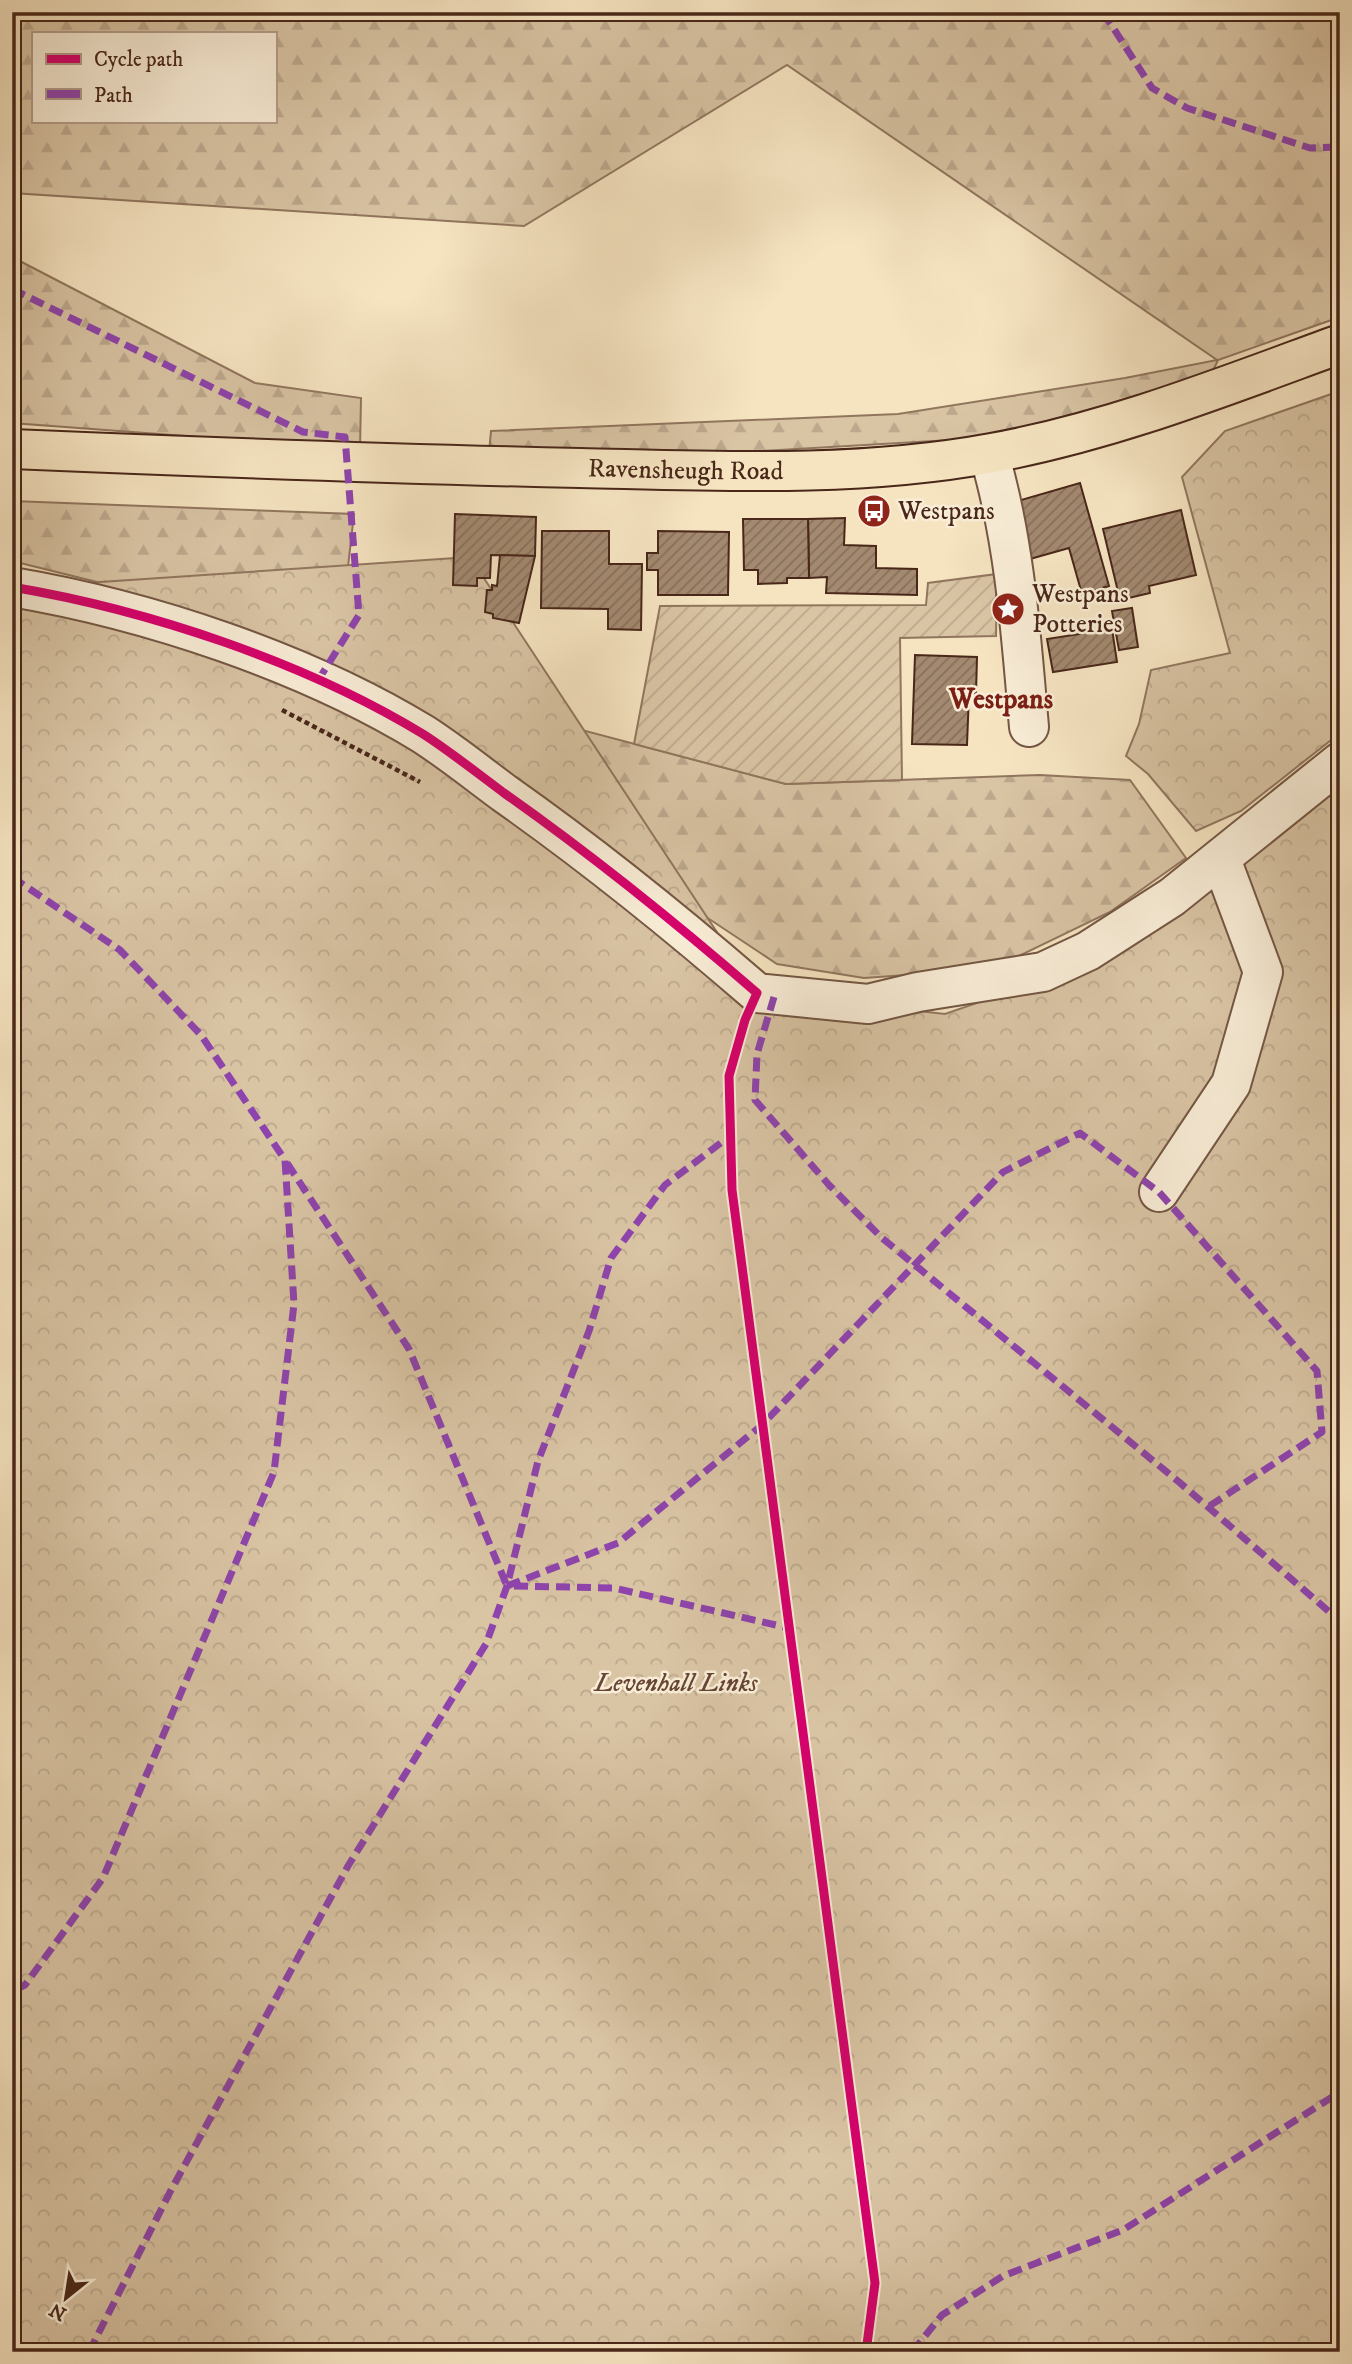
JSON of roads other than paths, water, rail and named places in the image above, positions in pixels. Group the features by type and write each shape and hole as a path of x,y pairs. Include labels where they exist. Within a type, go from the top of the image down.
{"main road":[{"name":"Ravensheugh Road","path":"12,449 381,464 755,472 882,468 989,454 1069,437 1159,411 1340,344"}],"lane":[{"path":"989,454 1003,502 1021,637 1029,727"},
{"path":"12,587 68,596 211,639 319,679 400,722 434,742 646,897 757,993 774,997 868,1004 918,992 1043,972 1088,951 1139,919 1221,859 1340,762"},
{"path":"1159,1192 1231,1084 1263,972 1221,859"}],"place":[{"name":"Westpans","path":"874,511"},
{"name":"Westpans Potteries","path":"1008,609"}],"district":[{"name":"Westpans","path":"1001,699"}],"park label":[{"name":"Levenhall Links","path":"676,1683"}]}
